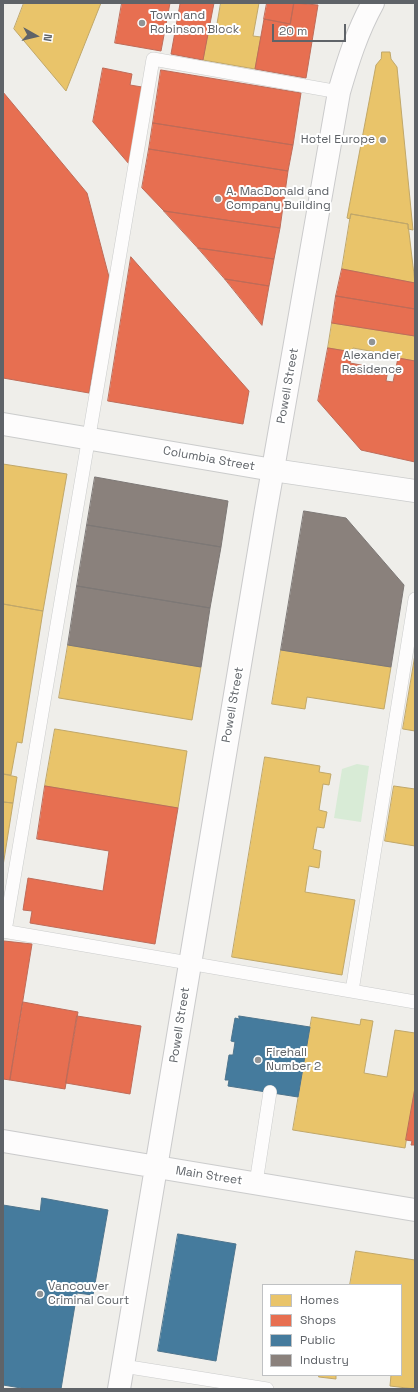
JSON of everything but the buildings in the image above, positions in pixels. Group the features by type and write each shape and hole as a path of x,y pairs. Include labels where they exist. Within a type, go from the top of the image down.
{"main road":[{"name":"Powell Street","path":"119,1389 273,470 339,92 361,24 373,3"},
{"name":"Columbia Street","path":"3,424 273,470 415,491"},
{"name":"Main Street","path":"3,1141 415,1210"}],"lane":[{"path":"339,92 153,59 90,439 4,931 415,1002"},
{"path":"352,991 415,599"},
{"path":"256,1183 270,1092"},
{"path":"123,1366 267,1389"}],"green space":[{"path":"357,764 369,766 361,822 334,818 342,769"}],"place":[{"name":"Town and Robinson Block","path":"142,23"},
{"name":"Hotel Europe","path":"383,140"},
{"name":"A. MacDonald and Company Building","path":"218,199"},
{"name":"Alexander Residence","path":"372,342"},
{"name":"Firehall Number 2","path":"258,1060"},
{"name":"Vancouver Criminal Court","path":"40,1294"}]}
